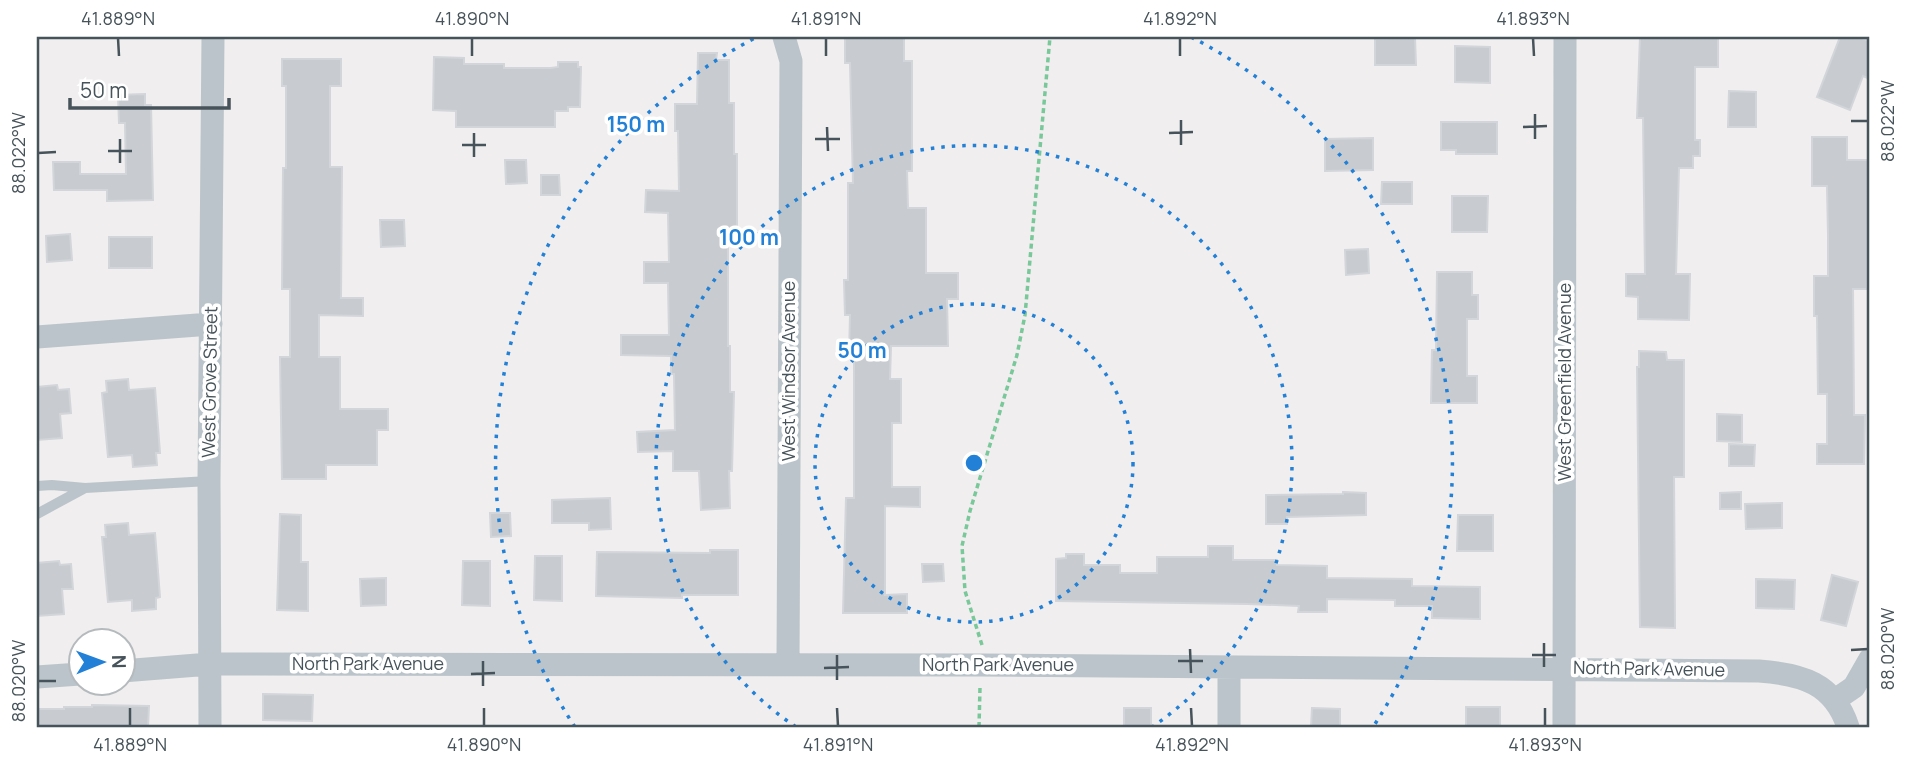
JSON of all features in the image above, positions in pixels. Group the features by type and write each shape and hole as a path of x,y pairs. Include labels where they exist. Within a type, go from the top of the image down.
{"street":[{"name":"West Grove Street","path":"210,727 213,37"},
{"name":"West Windsor Avenue","path":"784,37 791,61 788,664"},
{"name":"West Greenfield Avenue","path":"1564,727 1565,37"},
{"path":"37,337 211,324"},
{"path":"1835,700 1854,687 1870,659"},
{"name":"North Park Avenue","path":"136,669 211,664 788,664 1781,673 1801,677 1819,686 1835,700 1848,727"},
{"path":"1229,668 1229,727"},
{"path":"37,677 66,675"}],"lane":[{"path":"37,486 85,488 209,481"},
{"path":"37,514 85,488"}],"path":[{"path":"981,649 982,642 965,591 962,547 1017,355 1025,315 1050,37"},
{"path":"979,727 980,681"}],"building":[{"path":"845,37 904,37 904,61 912,61 912,171 907,171 908,208 926,208 926,273 958,273 958,299 947,299 948,346 891,346 890,379 901,379 901,423 892,423 892,487 920,487 920,507 885,506 885,595 907,594 907,613 843,613 846,498 854,498 854,357 849,357 850,315 845,315 844,280 848,280 848,183 853,183 850,63 845,63"},
{"path":"1640,37 1718,37 1718,67 1695,67 1695,140 1700,140 1700,156 1693,156 1693,168 1679,168 1676,274 1690,274 1689,320 1638,319 1638,297 1626,296 1626,274 1645,274 1643,118 1637,118"},
{"path":"1840,37 1859,37 1870,41 1870,79 1863,76 1850,110 1817,97"},
{"path":"1415,38 1416,65 1375,65 1375,39"},
{"path":"1455,46 1490,47 1490,83 1455,82"},
{"path":"698,53 717,53 716,60 729,60 729,103 734,103 734,154 737,154 737,231 728,231 728,346 730,392 734,392 732,471 729,471 730,508 701,510 699,471 673,471 673,451 638,452 637,432 675,430 671,356 621,355 621,335 669,335 668,283 644,283 644,262 669,262 668,213 645,212 646,190 679,191 675,104 697,104"},
{"path":"434,57 464,58 464,64 504,64 504,68 551,68 558,67 558,62 578,62 578,67 581,67 580,107 555,111 555,127 456,127 456,111 433,110"},
{"path":"282,59 341,59 341,86 330,86 330,167 342,167 341,298 363,298 363,316 319,315 319,357 340,357 340,409 388,409 388,430 377,430 377,465 326,465 326,479 282,479 280,357 290,357 290,289 282,289 286,86 282,86"},
{"path":"1729,91 1756,92 1756,127 1728,127"},
{"path":"145,94 145,105 151,105 153,200 107,201 107,190 54,190 53,162 80,162 80,174 126,174 125,123 119,123 118,95"},
{"path":"1441,122 1497,122 1497,154 1456,154 1456,150 1441,150"},
{"path":"1812,137 1847,137 1847,160 1868,160 1867,289 1853,289 1854,415 1865,415 1864,464 1817,464 1817,444 1827,444 1827,394 1818,394 1814,276 1828,276 1828,234 1827,186 1812,186"},
{"path":"1373,138 1373,170 1325,171 1325,139"},
{"path":"505,160 526,160 527,183 506,184"},
{"path":"541,175 559,175 560,195 541,195"},
{"path":"1382,182 1412,182 1412,204 1381,204"},
{"path":"1452,196 1488,196 1487,232 1452,232"},
{"path":"380,220 404,220 405,246 381,247"},
{"path":"70,234 72,260 47,262 46,236"},
{"path":"109,237 152,237 152,268 109,268"},
{"path":"1368,249 1369,273 1346,275 1345,250"},
{"path":"1437,272 1472,272 1472,295 1478,295 1478,319 1467,319 1467,376 1477,376 1477,403 1431,403 1432,350 1436,350"},
{"path":"1639,351 1666,352 1667,360 1684,360 1684,477 1674,477 1675,628 1640,627"},
{"path":"128,379 129,390 155,388 160,453 156,453 157,465 133,467 132,455 108,457 102,393 107,392 106,381"},
{"path":"57,385 58,390 69,389 71,413 60,414 62,438 37,440 37,387"},
{"path":"1717,414 1742,415 1742,442 1717,441"},
{"path":"1729,444 1755,445 1754,466 1729,466"},
{"path":"1741,492 1741,509 1720,509 1720,493"},
{"path":"1366,493 1366,515 1287,517 1287,524 1266,524 1266,495"},
{"path":"610,498 611,529 589,530 589,523 552,523 552,500"},
{"path":"1782,503 1782,528 1746,529 1745,504"},
{"path":"490,513 510,513 511,536 491,537"},
{"path":"280,514 301,515 301,562 308,562 308,611 277,610"},
{"path":"1458,515 1493,515 1493,551 1457,551"},
{"path":"128,523 129,535 155,533 160,597 156,598 156,609 132,611 132,600 108,602 102,537 106,537 105,525"},
{"path":"1208,546 1233,546 1233,560 1277,560 1277,565 1327,566 1327,578 1412,579 1412,586 1480,587 1480,619 1432,618 1432,606 1395,606 1395,600 1327,599 1327,612 1298,612 1299,606 1056,601 1056,559 1066,558 1066,554 1084,554 1084,565 1120,565 1120,573 1157,573 1157,557 1208,557"},
{"path":"710,550 738,550 738,595 682,595 682,598 596,596 597,552 710,553"},
{"path":"535,556 562,556 562,601 534,600"},
{"path":"59,561 60,565 71,564 73,589 62,589 64,614 37,616 37,563"},
{"path":"463,561 490,561 490,606 462,605"},
{"path":"922,564 943,564 944,581 923,582"},
{"path":"1832,575 1858,582 1846,626 1821,620"},
{"path":"386,578 386,605 361,606 360,579"},
{"path":"1756,579 1795,580 1794,609 1756,608"},
{"path":"263,694 313,695 312,721 263,720"},
{"path":"92,705 149,706 148,727 37,727 37,709"},
{"path":"1466,707 1500,707 1500,727 1466,727"},
{"path":"1124,708 1151,708 1151,727 1124,727"},
{"path":"1312,708 1340,709 1340,727 1311,727"}]}
